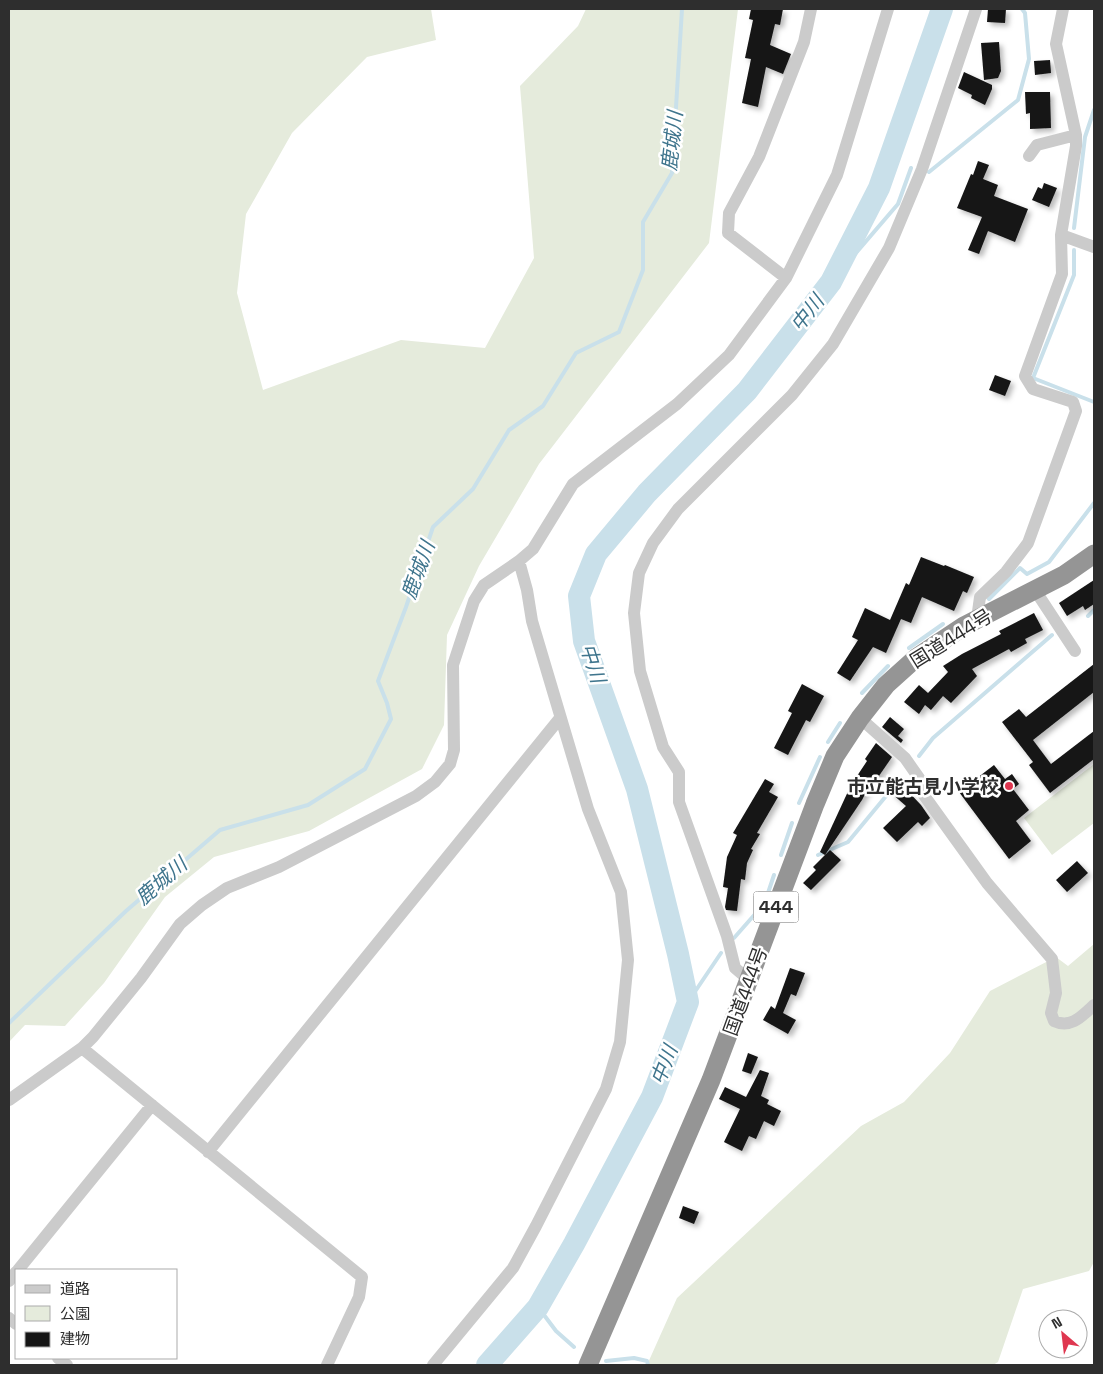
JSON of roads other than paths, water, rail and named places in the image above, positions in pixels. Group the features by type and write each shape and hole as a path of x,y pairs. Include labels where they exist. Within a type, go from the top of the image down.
{"highway":[{"name":"国道444号","path":"588,1365 712,1080 814,804 835,756 860,718 886,685 916,658 964,626 1064,575 1094,554"}],"street":[{"path":"786,278 728,233 729,213 759,157 804,42 811,9"},
{"path":"9,1100 82,1048 93,1037 141,978 180,924 202,905 228,888 279,867 416,796 435,782 450,764 454,750 453,665 474,601 484,585 533,549 574,484 677,404 729,355 786,278 837,175 888,9"},
{"path":"749,980 735,968 727,936 678,802 679,772 663,747 640,671 634,613 640,573 653,542 678,509 792,395 833,344 889,248 922,169 976,9"},
{"path":"978,619 980,597 1006,572 1028,543 1076,412 1073,402 1033,389 1025,376 1062,274 1061,234 1076,146 1076,135 1056,44 1063,9"},
{"path":"1029,156 1037,145 1076,135"},
{"path":"1061,234 1094,247"},
{"path":"433,1365 513,1268 606,1089 620,1042 628,960 620,892 588,809 560,718 532,621 527,590 519,561"},
{"path":"1035,590 1075,651"},
{"path":"208,1152 560,718"},
{"path":"860,718 905,758 919,778 923,794 987,883 1052,958 1056,993 1050,1013 1054,1022 1061,1025 1075,1022 1094,1005"},
{"path":"82,1048 362,1277 359,1297 327,1365"},
{"path":"19,1269 152,1105"}],"waterway":[{"name":"鹿城川","path":"9,1023 126,911 220,830 308,805 365,769 391,719 378,681 433,527 473,489 509,430 543,406 576,353 619,332 643,270 643,222 672,173 682,9"},
{"name":"中川","path":"487,1365 538,1307 574,1244 652,1097 688,1002 637,789 584,641 579,596 596,554 647,493 747,391 831,282 879,188 942,9"},
{"path":"929,172 1018,100 1029,59 1025,13 1022,9"},
{"path":"1074,228 1085,137 1094,110"},
{"path":"831,282 898,204 911,168"},
{"path":"1074,250 1074,275 1033,378 1094,402"},
{"path":"989,599 1020,568 1027,574 1049,562 1094,503"},
{"path":"1088,616 1094,610"},
{"path":"909,648 943,624"},
{"path":"919,756 933,738 1052,635"},
{"path":"862,693 888,666"},
{"path":"828,742 840,723"},
{"path":"799,803 820,757"},
{"path":"818,855 848,842 901,778"},
{"path":"781,855 792,823"},
{"path":"764,905 774,875"},
{"path":"734,938 756,913"},
{"path":"688,1002 721,953"},
{"path":"538,1307 556,1331 574,1347"},
{"path":"606,1361 634,1358 647,1361 648,1365"}],"place":[{"name":"市立能古見小学校","path":"1009,786"}]}
